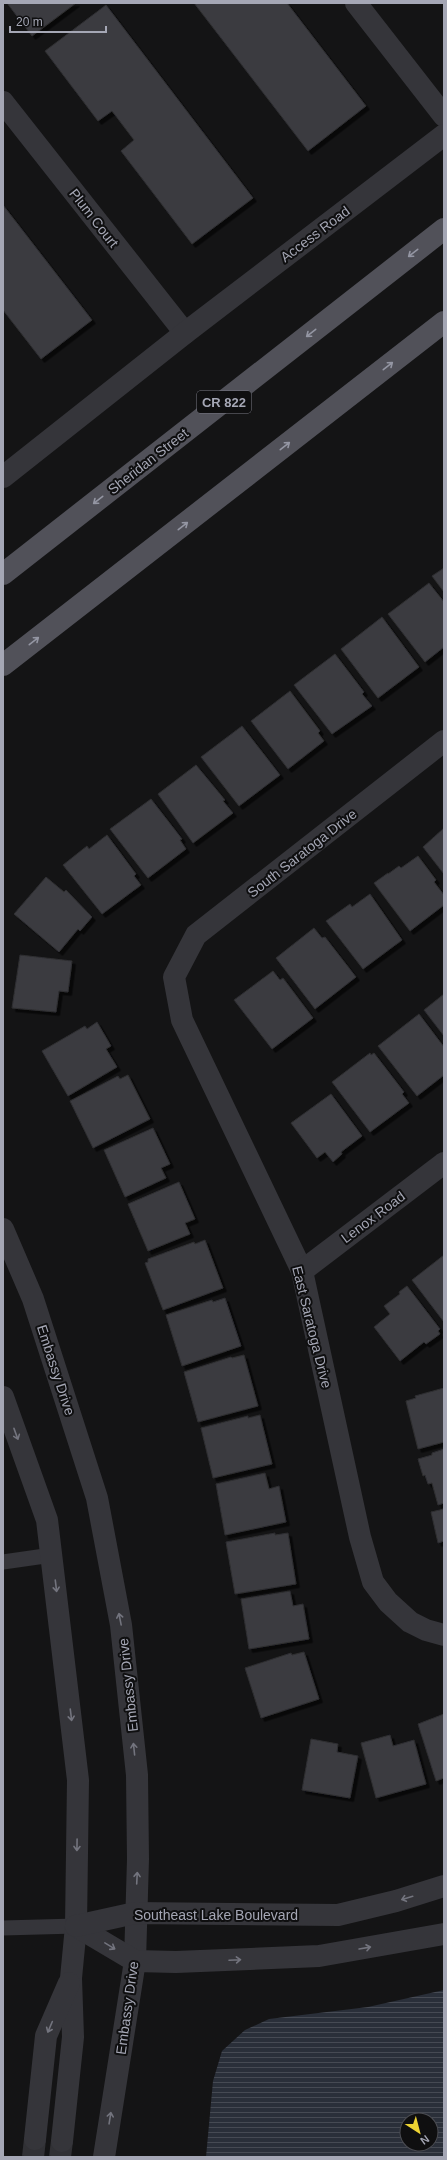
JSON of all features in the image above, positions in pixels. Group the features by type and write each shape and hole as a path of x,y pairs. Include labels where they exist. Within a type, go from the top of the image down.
{"main road":[{"name":"Sheridan Street","path":"3,574 444,229"},
{"path":"3,665 444,322"}],"street":[{"path":"356,3 444,116"},
{"name":"Plum Court","path":"3,102 185,333"},
{"name":"Access Road","path":"3,477 185,333 444,135"},
{"name":"South Saratoga Drive","path":"174,977 196,935 444,741"},
{"name":"East Saratoga Drive","path":"174,977 182,1020 302,1271 360,1537 373,1582 388,1602 410,1622 426,1630 444,1635"},
{"name":"Lenox Road","path":"302,1271 444,1163"},
{"name":"Embassy Drive","path":"3,1229 33,1299 96,1498 121,1625 137,1775 138,1859 135,1913 135,1961 104,2157"},
{"path":"3,1397 47,1520 78,1780 76,1926 71,1978 73,2037 62,2141"},
{"name":"Southeast Lake Boulevard","path":"76,1926 135,1913 338,1915 396,1901 444,1886"},
{"path":"76,1926 135,1961 176,1962 319,1956 444,1934"},
{"path":"35,2139 46,2036 71,1978"}],"lane":[{"path":"3,1562 52,1555"},
{"path":"3,1928 76,1926"}],"shaded area":[{"path":"444,1990 444,2157 206,2157 213,2081 222,2051 245,2030 269,2019 368,2007"}],"building":[{"path":"7,3 76,3 32,36"},
{"path":"194,3 287,3 366,106 308,151"},
{"path":"106,5 253,198 192,244 121,151 134,140 112,111 98,121 45,51"},
{"path":"3,205 92,320 41,359 3,310"},
{"path":"444,568 444,592 432,576"},
{"path":"429,583 444,602 444,647 425,662 388,614"},
{"path":"382,617 419,667 378,698 341,649"},
{"path":"335,654 364,692 362,694 372,706 332,734 294,685"},
{"path":"290,691 320,731 318,733 324,741 288,769 251,721"},
{"path":"242,726 280,775 239,806 201,757"},
{"path":"196,765 225,800 223,801 233,813 193,843 158,794"},
{"path":"151,799 182,839 180,840 186,849 148,878 110,829"},
{"path":"444,828 444,874 423,847"},
{"path":"107,835 136,874 134,876 141,885 102,914 63,865 87,846 89,849"},
{"path":"418,856 436,880 434,882 444,895 444,905 410,931 374,883 399,866 401,868"},
{"path":"46,877 64,892 66,890 92,917 80,931 78,929 59,952 14,914"},
{"path":"370,894 402,940 363,969 326,921 350,904 352,907"},
{"path":"314,928 322,938 325,937 356,977 315,1009 276,958"},
{"path":"20,955 72,961 68,992 59,991 56,1012 12,1008"},
{"path":"273,971 280,980 283,978 313,1018 272,1049 234,1000"},
{"path":"444,994 444,1036 424,1010"},
{"path":"419,1014 444,1047 444,1075 417,1096 378,1046"},
{"path":"97,1022 111,1046 106,1049 117,1067 68,1096 42,1051 85,1026 87,1029"},
{"path":"370,1053 371,1055 374,1053 404,1092 402,1094 409,1103 370,1132 332,1082"},
{"path":"128,1075 150,1119 93,1148 70,1101 118,1076 120,1079"},
{"path":"331,1094 362,1136 341,1152 342,1154 333,1162 325,1152 317,1158 291,1123"},
{"path":"153,1128 170,1164 161,1168 166,1178 125,1197 104,1150"},
{"path":"179,1182 195,1219 185,1223 190,1234 148,1251 128,1204"},
{"path":"205,1240 223,1288 163,1310 145,1263 148,1262 148,1259 194,1242 195,1244"},
{"path":"444,1255 444,1322 412,1280"},
{"path":"407,1286 440,1329 438,1331 440,1334 426,1344 424,1342 400,1361 374,1327 390,1314 384,1306 400,1294 399,1292"},
{"path":"225,1298 241,1346 182,1366 166,1315 212,1300 213,1302"},
{"path":"244,1355 258,1406 198,1422 184,1372 231,1357"},
{"path":"444,1388 444,1442 418,1449 406,1401 416,1398 415,1396"},
{"path":"260,1415 272,1464 213,1478 201,1428 248,1416 248,1418"},
{"path":"444,1449 444,1503 438,1505 432,1483 428,1484 425,1475 423,1476 418,1459 432,1455 432,1453"},
{"path":"265,1473 269,1489 279,1486 286,1522 225,1535 216,1484"},
{"path":"444,1509 444,1541 438,1543 431,1512"},
{"path":"275,1533 275,1535 288,1533 296,1584 235,1594 226,1542"},
{"path":"290,1591 293,1606 303,1604 309,1639 249,1649 241,1599"},
{"path":"304,1652 319,1699 261,1718 245,1668 291,1653 292,1655"},
{"path":"444,1714 444,1778 436,1781 418,1724"},
{"path":"390,1735 393,1746 414,1740 426,1784 376,1798 361,1743"},
{"path":"311,1739 338,1744 337,1752 358,1756 350,1798 302,1790"}],"tunnel":[{"path":"33,2157 35,2139"},
{"path":"60,2157 62,2141"}]}
